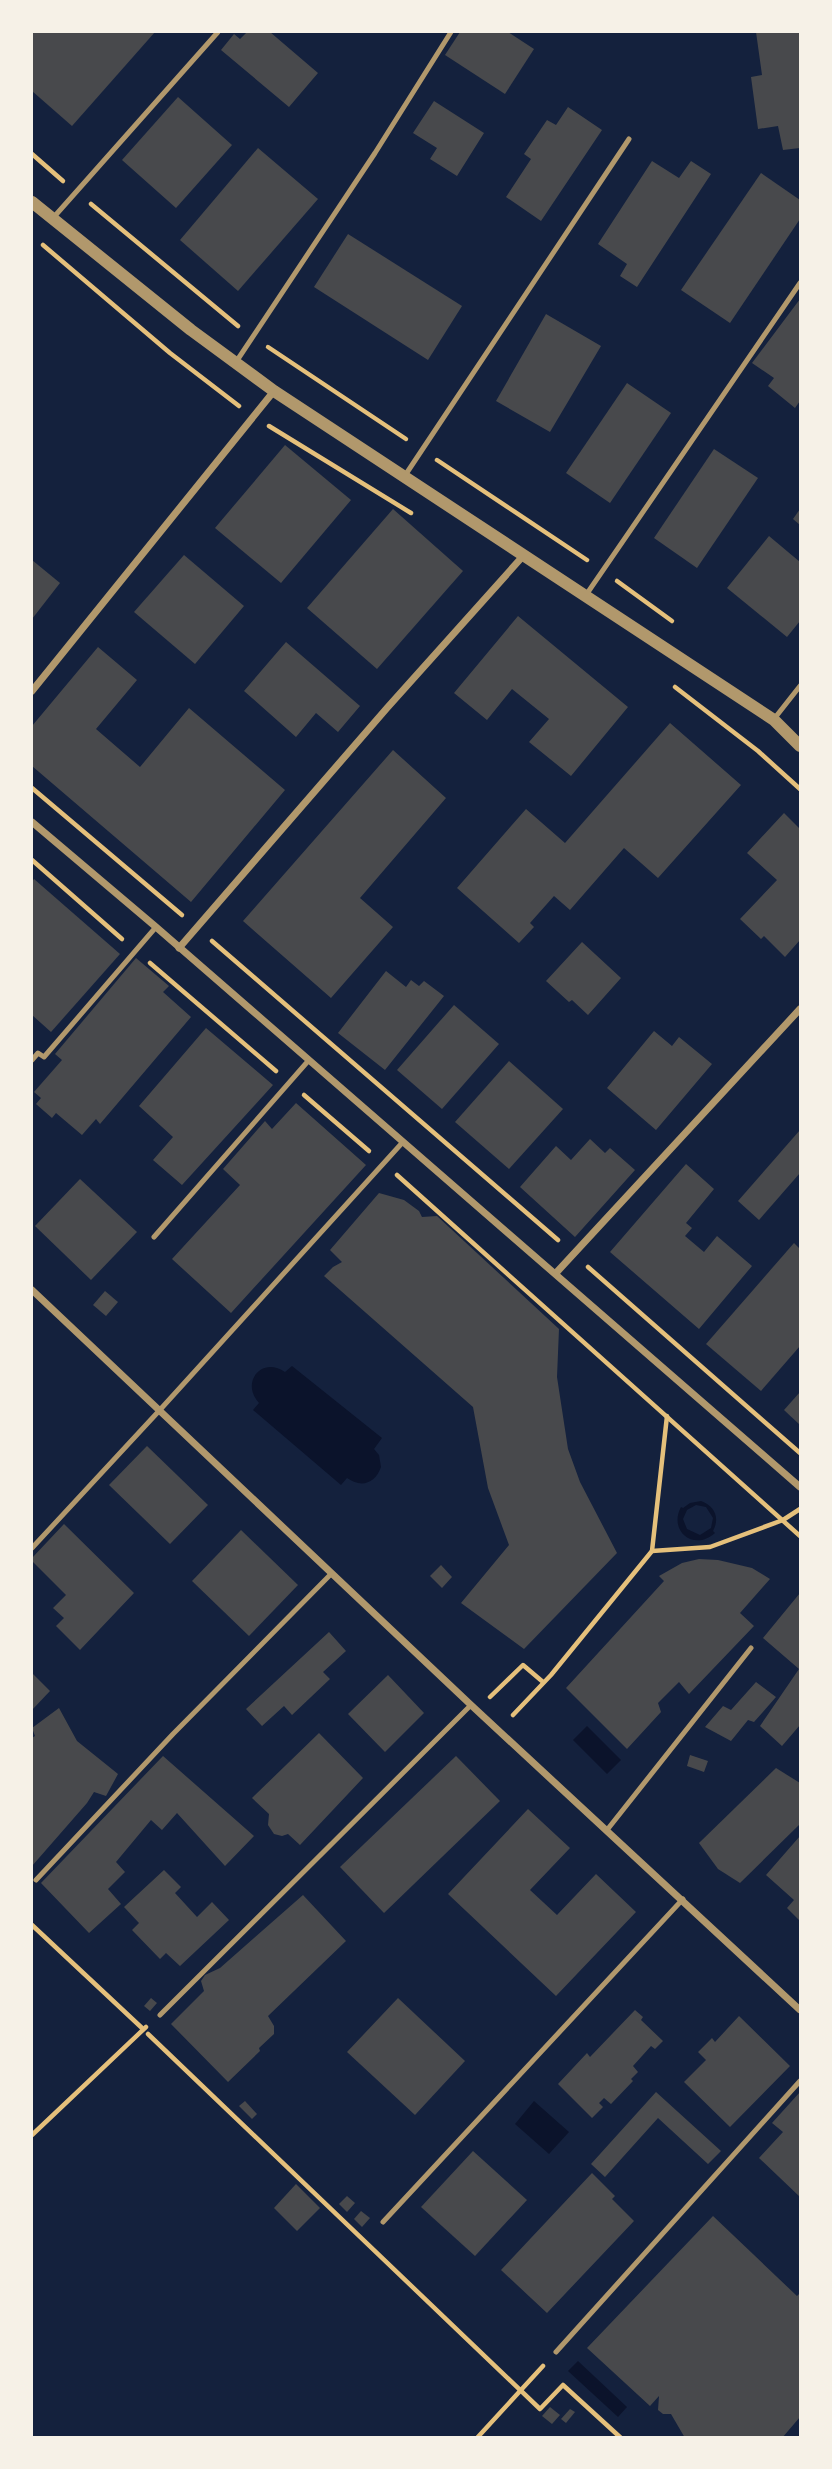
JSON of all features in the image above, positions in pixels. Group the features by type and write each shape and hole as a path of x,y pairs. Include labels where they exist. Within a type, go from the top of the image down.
{"street":[{"path":"32,202 274,391 774,720 800,746"},
{"path":"32,691 274,391"},
{"path":"179,948 524,555"},
{"path":"32,822 800,1487"},
{"path":"556,1273 800,1009"},
{"path":"32,1290 158,1412 800,2010"}],"lane":[{"path":"51,219 218,32"},
{"path":"236,362 451,32"},
{"path":"404,477 629,139"},
{"path":"586,596 800,284"},
{"path":"774,720 800,686"},
{"path":"32,1060 38,1053 44,1057 156,927"},
{"path":"154,1237 309,1060"},
{"path":"32,1548 402,1143"},
{"path":"36,1880 173,1734 331,1574"},
{"path":"607,1830 751,1648"},
{"path":"160,2015 471,1704"},
{"path":"383,2222 683,1899"},
{"path":"556,2352 800,2081"}],"path":[{"path":"32,154 252,337 603,571"},
{"path":"42,244 170,353 253,417 415,516"},
{"path":"673,685 758,751 800,789"},
{"path":"32,788 574,1254 800,1453"},
{"path":"32,860 384,1163 800,1536"},
{"path":"512,1716 551,1675 652,1551 667,1416"},
{"path":"652,1551 710,1547 783,1520 800,1509"},
{"path":"477,1711 523,1665 543,1682"},
{"path":"482,1688 491,1697"},
{"path":"32,1925 540,2409 563,2385 621,2438"},
{"path":"32,2135 144,2029"},
{"path":"477,2438 556,2352"}],"water":[{"path":"292,1366 382,1438 374,1449 379,1455 381,1467 371,1481 357,1483 347,1478 341,1485 253,1410 259,1403 252,1387 256,1374 269,1367 285,1372"},
{"path":"701,1501 710,1506 716,1517 713,1531 715,1533 699,1540 685,1536 678,1524 678,1516 681,1507","holes":["696,1505 706,1507 713,1518 711,1528 700,1535 687,1529 683,1519 687,1510"]},
{"path":"587,1726 621,1760 607,1774 573,1740"},
{"path":"534,2101 569,2132 549,2154 515,2124"},
{"path":"578,2361 627,2407 618,2417 568,2371"}],"building":[{"path":"32,32 155,32 72,126 32,91"},
{"path":"247,32 270,32 318,73 289,107 221,50 234,34 240,39"},
{"path":"460,32 508,32 534,49 505,94 445,55"},
{"path":"756,32 800,32 800,148 783,150 778,126 758,129 751,77 762,75"},
{"path":"178,97 232,145 176,208 122,160"},
{"path":"434,101 484,133 457,176 430,159 437,148 413,133"},
{"path":"568,107 602,130 541,221 506,197 531,159 524,154 547,120 556,125"},
{"path":"258,148 318,199 238,291 180,240"},
{"path":"652,161 679,178 691,161 711,174 637,287 620,276 627,264 598,244"},
{"path":"761,173 800,200 800,219 730,323 681,290"},
{"path":"348,234 462,306 428,360 314,287"},
{"path":"800,299 800,401 795,408 768,386 774,378 752,363"},
{"path":"546,314 601,346 550,432 496,401"},
{"path":"627,383 671,413 610,503 566,473"},
{"path":"285,445 351,500 281,583 215,528"},
{"path":"714,449 758,478 697,568 654,538"},
{"path":"393,509 463,571 377,669 307,608"},
{"path":"800,509 800,525 793,519"},
{"path":"769,536 800,562 800,621 787,637 727,588"},
{"path":"184,555 244,606 195,664 134,612"},
{"path":"32,560 60,583 32,619"},
{"path":"518,616 628,707 571,776 529,742 549,719 512,689 487,720 454,693"},
{"path":"286,642 360,706 338,732 316,713 296,737 244,691"},
{"path":"98,647 137,680 96,729 140,767 189,708 285,790 191,902 32,766 32,726"},
{"path":"670,723 741,785 658,878 624,848 570,910 554,896 530,923 534,927 519,943 457,888 526,809 565,843"},
{"path":"393,750 446,798 360,898 393,927 331,998 243,921"},
{"path":"784,813 800,829 800,940 785,957 764,936 761,939 740,919 777,880 747,853"},
{"path":"34,879 120,954 51,1032 32,1015"},
{"path":"582,942 621,978 588,1015 546,981"},
{"path":"136,958 169,986 163,992 191,1017 100,1124 96,1119 82,1135 56,1113 52,1118 36,1104 41,1098 34,1092 62,1060 55,1054"},
{"path":"386,971 406,987 411,980 419,986 424,981 444,996 385,1070 338,1033"},
{"path":"454,1005 499,1044 442,1109 397,1070"},
{"path":"206,1028 273,1085 182,1185 153,1160 173,1137 139,1106"},
{"path":"654,1031 672,1046 679,1037 712,1064 656,1130 607,1088"},
{"path":"509,1061 563,1109 509,1169 455,1122"},
{"path":"296,1103 366,1165 231,1313 172,1259 240,1185 223,1169 265,1121 272,1129"},
{"path":"800,1130 800,1173 759,1220 738,1201"},
{"path":"590,1139 605,1153 610,1148 635,1170 575,1237 520,1187 556,1146 571,1160"},
{"path":"686,1164 714,1189 686,1223 692,1228 685,1236 704,1252 717,1236 752,1266 699,1329 610,1252"},
{"path":"80,1179 137,1232 91,1280 35,1226"},
{"path":"379,1193 404,1200 419,1211 422,1217 437,1216 559,1329 557,1377 568,1449 580,1482 617,1553 524,1649 461,1603 509,1545 488,1488 473,1407 324,1276 342,1262 330,1250"},
{"path":"794,1243 800,1249 800,1346 761,1391 706,1344"},
{"path":"105,1291 118,1302 106,1316 93,1305"},
{"path":"800,1392 800,1425 784,1410"},
{"path":"147,1446 208,1505 170,1544 109,1485"},
{"path":"64,1524 134,1593 80,1650 56,1626 64,1618 53,1608 66,1595 32,1561"},
{"path":"241,1530 298,1585 249,1636 192,1581"},
{"path":"699,1559 718,1560 752,1568 770,1579 740,1613 754,1626 689,1694 679,1682 658,1703 661,1712 627,1749 566,1688 664,1581 659,1576 682,1563"},
{"path":"441,1565 452,1577 442,1588 430,1576"},
{"path":"800,1593 800,1725 782,1746 760,1726 799,1669 763,1638"},
{"path":"329,1632 346,1651 323,1672 330,1679 292,1715 284,1706 262,1726 246,1709"},
{"path":"32,1673 50,1691 32,1710"},
{"path":"388,1675 424,1713 385,1752 348,1714"},
{"path":"756,1682 776,1697 754,1722 748,1720 731,1741 705,1727 723,1706 731,1710"},
{"path":"59,1708 77,1741 118,1774 106,1796 94,1792 32,1866 32,1738 35,1736 32,1728"},
{"path":"319,1733 363,1778 300,1845 288,1834 274,1834 268,1825 269,1814 252,1798"},
{"path":"690,1755 708,1761 704,1772 687,1766"},
{"path":"163,1756 254,1836 225,1866 177,1813 162,1830 151,1820 116,1862 125,1872 108,1889 121,1904 89,1933 41,1883"},
{"path":"456,1756 500,1801 384,1913 340,1867"},
{"path":"776,1768 800,1783 800,1824 740,1883 718,1869 699,1843"},
{"path":"528,1809 570,1848 530,1890 557,1915 596,1874 636,1912 556,1996 448,1894"},
{"path":"800,1836 800,1921 787,1908 794,1900 766,1875"},
{"path":"164,1870 181,1887 175,1893 197,1917 212,1902 229,1920 180,1966 166,1953 160,1959 132,1930 139,1923 124,1907"},
{"path":"303,1895 346,1941 268,2016 274,2026 274,2034 228,2082 171,2024 204,1991 201,1981 205,1975 220,1968"},
{"path":"151,1998 157,2003 150,2011 144,2006"},
{"path":"398,1998 465,2061 415,2115 347,2052"},
{"path":"635,2010 643,2017 641,2020 663,2041 655,2049 651,2046 633,2066 638,2072 631,2079 633,2081 611,2104 604,2098 599,2103 603,2107 592,2118 558,2084 587,2053 590,2057"},
{"path":"739,2016 790,2066 730,2127 684,2082 706,2060 698,2052 712,2038 715,2042"},
{"path":"656,2092 721,2151 708,2164 658,2118 605,2177 591,2164"},
{"path":"800,2092 800,2197 759,2158 783,2132 772,2123"},
{"path":"245,2101 257,2114 252,2119 239,2106"},
{"path":"473,2151 527,2200 475,2256 421,2207"},
{"path":"592,2173 615,2196 612,2199 634,2221 547,2313 501,2270"},
{"path":"296,2184 320,2208 297,2231 274,2208"},
{"path":"347,2196 355,2203 347,2212 339,2204"},
{"path":"361,2211 370,2218 362,2227 354,2219"},
{"path":"713,2216 797,2296 800,2293 800,2417 782,2438 685,2438 671,2414 663,2414 658,2410 659,2396 650,2406 587,2348"},
{"path":"550,2407 560,2415 552,2424 542,2416"},
{"path":"570,2409 575,2412 566,2423 561,2419"}]}
